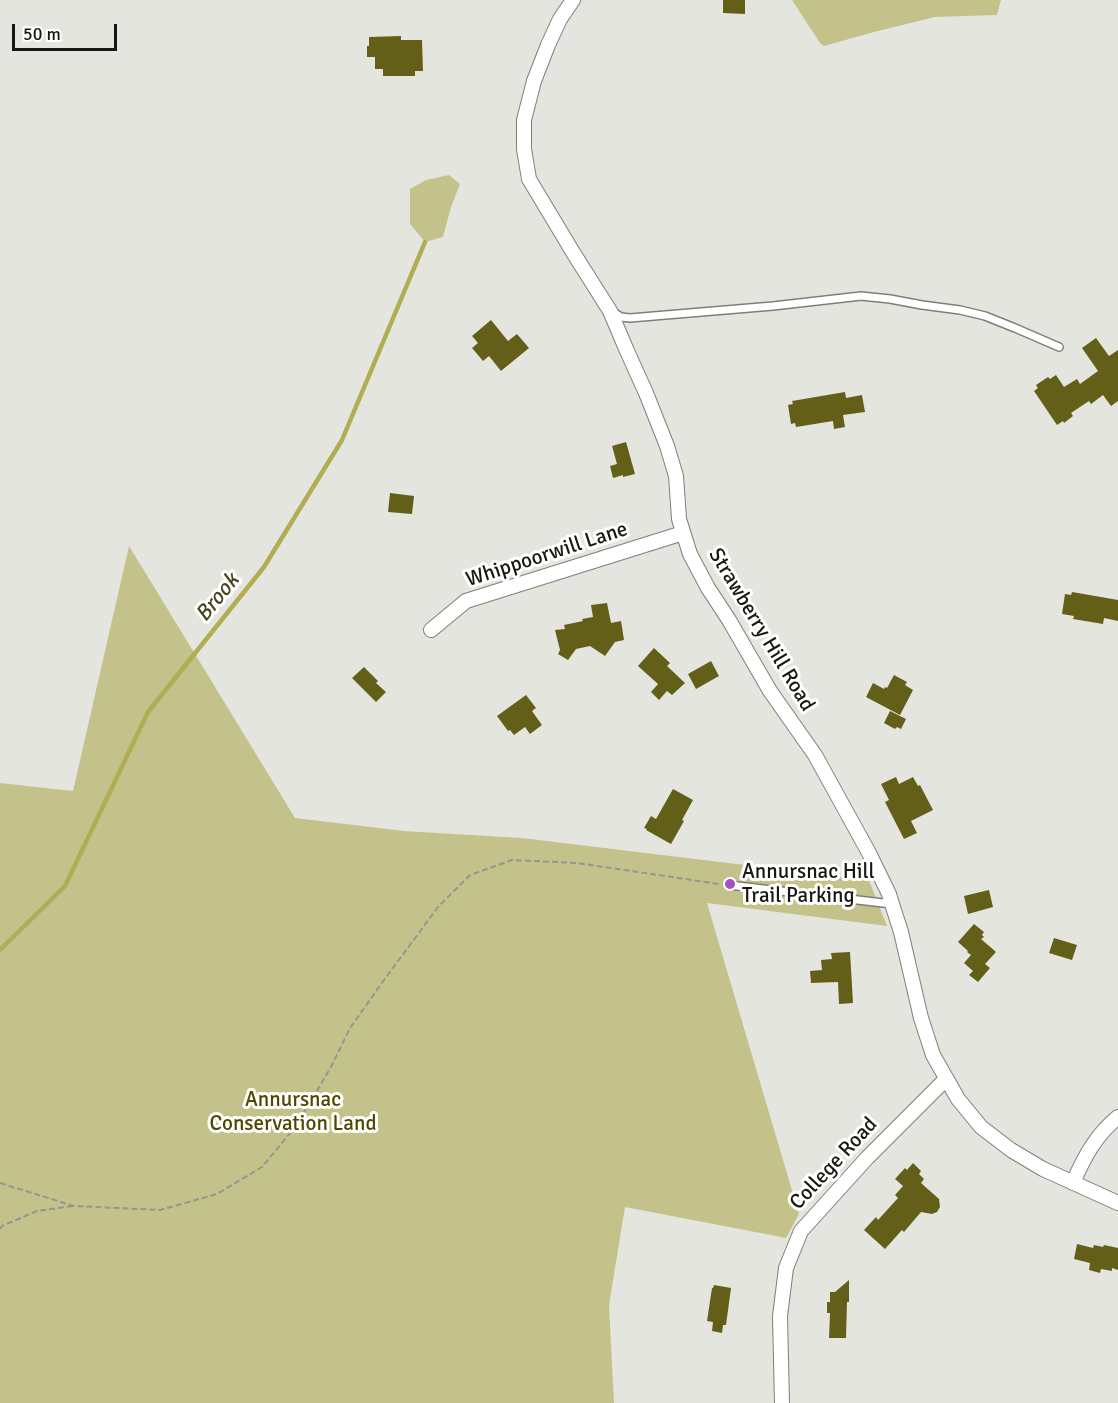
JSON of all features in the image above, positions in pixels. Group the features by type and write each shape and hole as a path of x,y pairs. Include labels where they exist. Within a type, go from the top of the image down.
{"street":[{"name":"Strawberry Hill Road","path":"573,0 560,19 548,45 534,81 524,120 524,149 529,179 610,311 646,393 667,446 675,476 679,519 690,554 770,691 815,755 869,854 892,904 901,932 921,1018 933,1055 958,1099 981,1127 1011,1150 1043,1169 1118,1203"},
{"name":"Whippoorwill Lane","path":"431,630 466,601 683,533"},
{"name":"College Road","path":"782,1403 780,1316 786,1268 801,1231 867,1158 946,1079"},
{"path":"1073,1183 1084,1158 1096,1139 1118,1117"}],"lane":[{"path":"610,311 621,317 630,318 861,296 890,298 985,316 1059,347"},
{"path":"729,885 892,904"}],"path":[{"path":"0,1229 2,1226 37,1211 74,1206 160,1210 217,1194 262,1167 296,1126 331,1067 350,1028 438,906 470,875 512,860 577,863 729,885"},
{"path":"0,1183 74,1206"}],"green space":[{"path":"792,0 1001,0 997,15 935,17 824,46"},
{"path":"449,175 460,184 443,237 425,242 410,224 410,189 426,180"},
{"name":"Annursnac Conservation Land","path":"129,546 295,818 404,831 522,838 869,880 887,926 707,903 799,1214 786,1238 625,1207 609,1305 614,1403 0,1403 0,783 73,791"}],"building":[{"path":"723,0 745,0 745,14 723,13"},
{"path":"401,36 401,40 422,40 423,71 415,71 415,76 383,76 383,69 375,69 375,57 367,57 369,37"},
{"path":"491,320 508,341 517,334 529,348 501,371 489,356 483,361 472,348 478,343 472,336"},
{"path":"1096,338 1109,356 1118,350 1118,401 1111,406 1103,395 1091,404 1089,401 1071,413 1073,416 1064,423 1063,421 1057,425 1034,391 1038,388 1036,385 1056,375 1064,387 1077,379 1080,384 1098,371 1082,348"},
{"path":"845,392 846,398 862,395 865,412 843,415 845,427 834,429 833,421 796,427 795,423 791,424 788,405 793,404 792,401"},
{"path":"626,442 635,474 613,478 610,466 617,464 612,446"},
{"path":"390,493 414,496 412,514 388,512"},
{"path":"1072,592 1118,600 1118,621 1104,618 1103,624 1073,619 1074,616 1062,614 1065,594 1071,595"},
{"path":"607,603 611,623 621,621 624,640 615,642 605,656 590,646 576,649 568,660 558,654 560,650 555,630 565,629 564,625 593,617 591,605"},
{"path":"654,648 670,663 667,666 685,683 672,695 667,691 659,700 651,692 658,684 638,666"},
{"path":"711,661 719,676 696,689 688,674"},
{"path":"364,667 386,692 376,702 352,678"},
{"path":"894,675 907,682 905,685 913,690 900,715 866,697 873,683 884,689 887,688"},
{"path":"526,695 536,708 532,711 542,725 530,734 525,727 514,735 510,730 508,731 497,716"},
{"path":"890,711 906,719 901,729 897,727 895,729 884,723"},
{"path":"896,777 899,784 913,777 918,786 920,785 933,810 911,821 917,833 904,839 885,802 889,800 881,784"},
{"path":"673,789 693,800 671,844 644,828 651,816 656,819"},
{"path":"989,890 993,907 968,914 964,896"},
{"path":"974,924 984,932 982,935 984,937 981,939 996,952 985,964 990,968 978,982 969,975 973,971 964,963 971,955 958,942"},
{"path":"1054,938 1077,945 1072,960 1049,953"},
{"path":"850,952 853,1003 839,1004 838,982 811,983 810,971 822,970 821,960 832,959 831,953"},
{"path":"913,1163 921,1171 919,1174 924,1179 921,1183 939,1199 940,1207 932,1214 921,1212 885,1249 864,1230 876,1217 878,1220 898,1198 895,1195 903,1186 895,1179"},
{"path":"1077,1244 1093,1248 1094,1245 1103,1247 1104,1245 1118,1248 1118,1270 1101,1269 1100,1273 1089,1270 1090,1263 1074,1259"},
{"path":"849,1280 846,1338 829,1338 830,1313 827,1313 827,1302 830,1302 830,1292 835,1292"},
{"path":"714,1285 731,1288 726,1325 723,1325 722,1333 712,1331 713,1322 707,1321"}],"waterway":[{"name":"Brook","path":"0,950 65,886 148,712 264,567 342,440 425,242"}],"place":[{"name":"Annursnac Hill Trail Parking","path":"730,884"}]}
